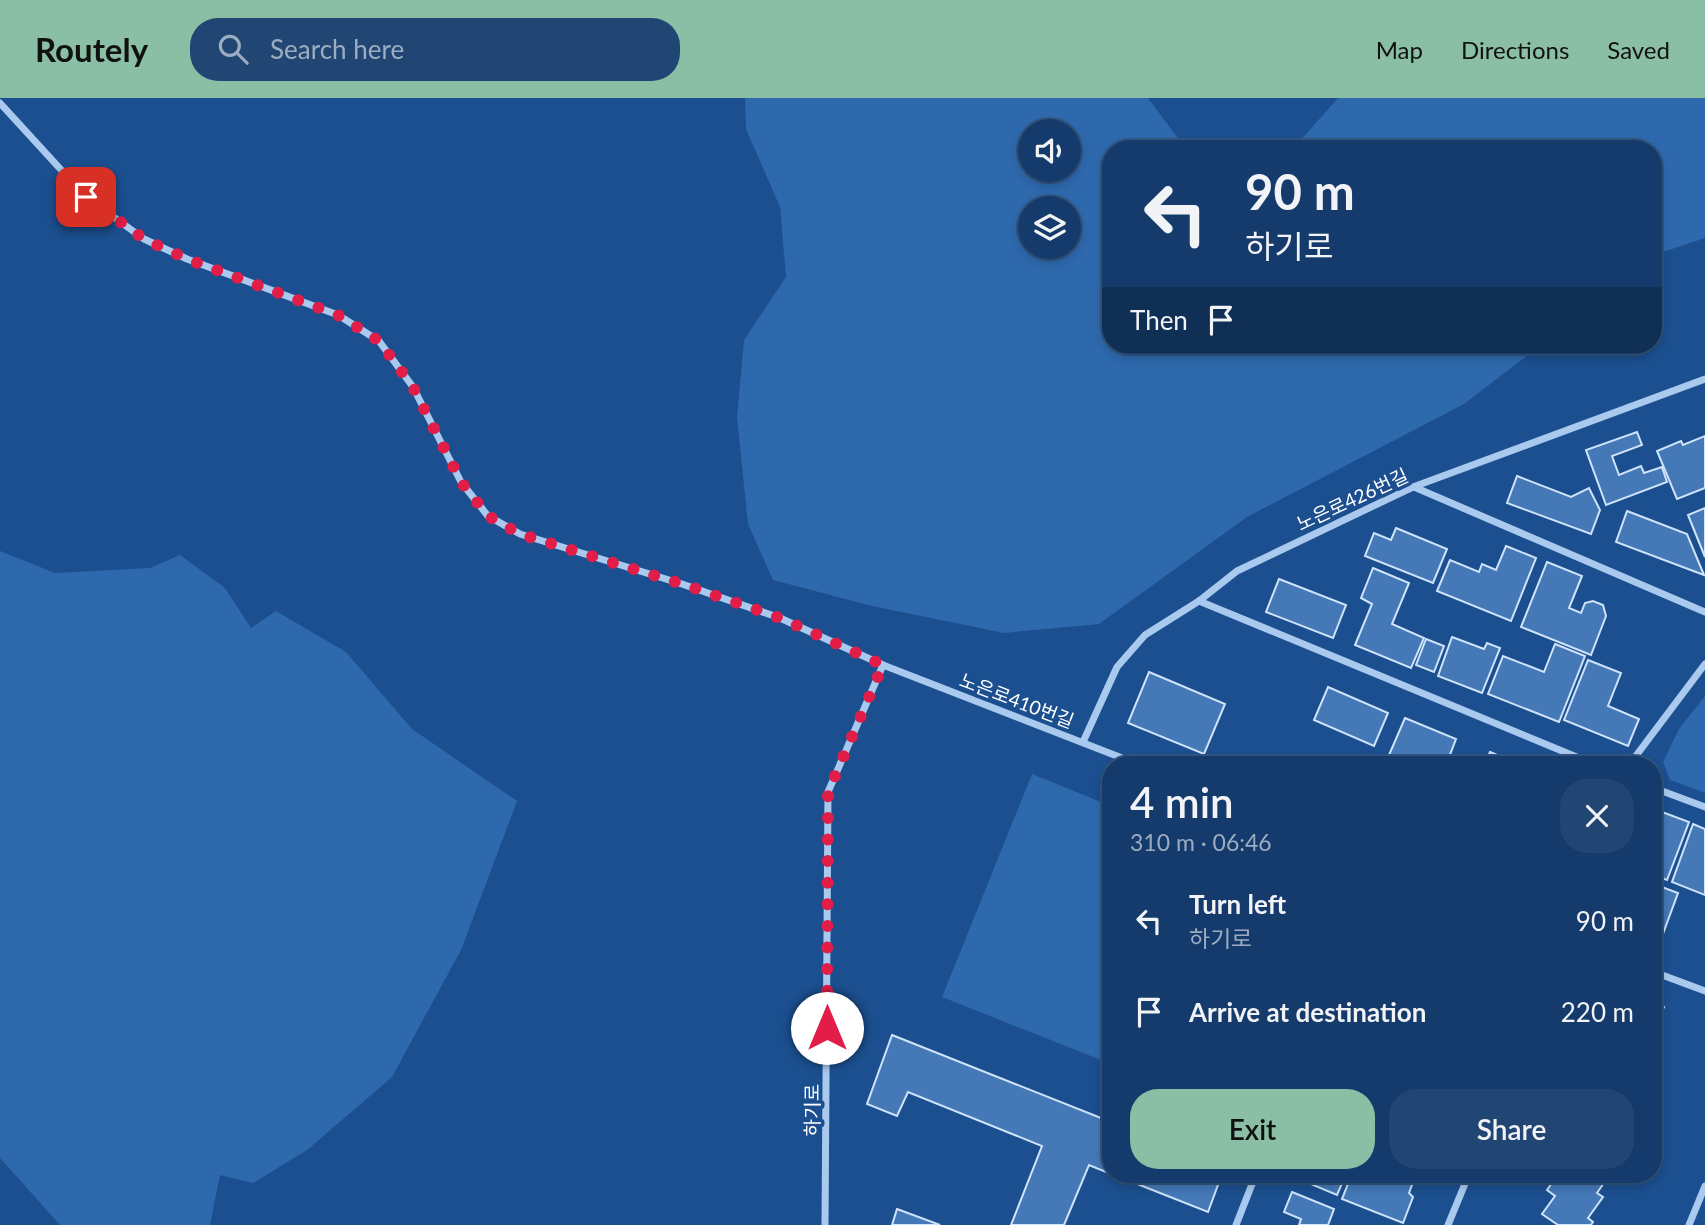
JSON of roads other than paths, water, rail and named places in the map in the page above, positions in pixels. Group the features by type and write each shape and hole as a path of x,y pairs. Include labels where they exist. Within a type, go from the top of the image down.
{"street":[{"path":"0,103 86,197 144,239 187,259 338,315 379,341 413,387 461,482 488,516 520,534 682,584 780,618 883,665"},
{"name":"노은로426번길","path":"1083,742 1117,667 1145,635 1199,601 1237,571 1413,486 1705,379"},
{"path":"1413,486 1705,612"},
{"path":"1199,601 1574,756"},
{"path":"1636,756 1705,664"},
{"name":"노은로410번길","path":"883,665 1117,756"},
{"name":"하기로","path":"825,1225 828,792 883,665"},
{"path":"1662,791 1705,807"},
{"path":"1662,975 1705,991"},
{"path":"1236,1225 1252,1183"},
{"path":"1448,1225 1465,1183"},
{"path":"1689,1225 1705,1186"}]}
